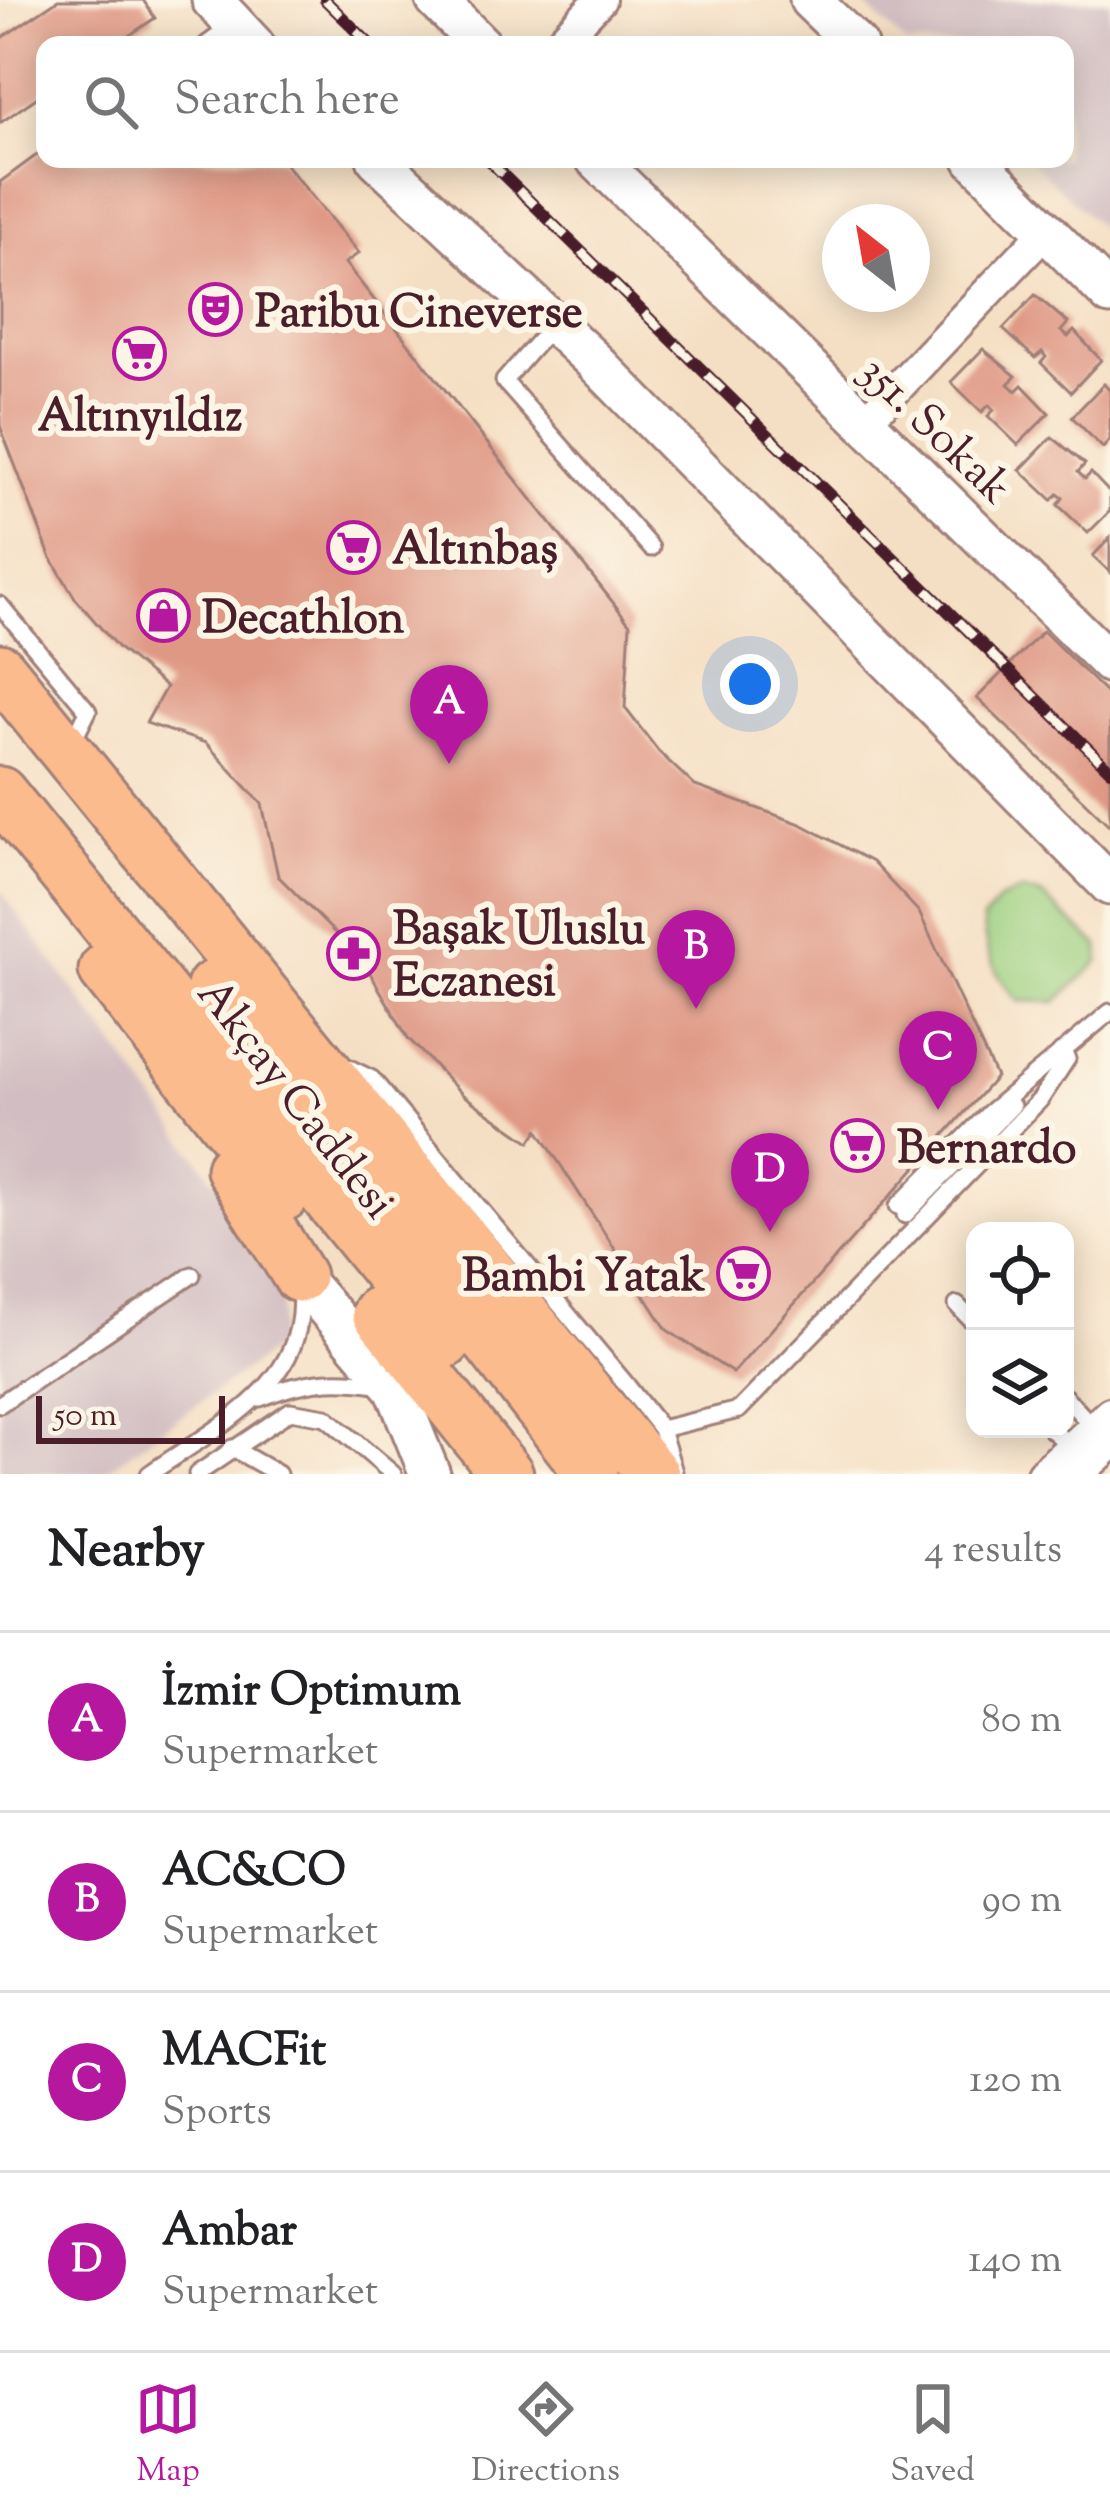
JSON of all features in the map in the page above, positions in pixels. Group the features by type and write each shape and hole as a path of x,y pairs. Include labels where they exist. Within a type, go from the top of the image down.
{"highway":[{"path":"0,670 315,1059 657,1451"},
{"name":"Akçay Caddesi","path":"0,723 592,1474"},
{"name":"Akçay Caddesi","path":"0,794 550,1474"},
{"path":"0,830 408,1378 458,1418 507,1474"},
{"path":"178,1068 299,1276"},
{"path":"458,1418 469,1474"}],"street":[{"path":"436,0 472,36"},
{"path":"566,36 601,0"},
{"path":"811,0 848,36"},
{"path":"387,168 554,324 1110,885"},
{"name":"351. Sokak","path":"605,168 1110,663"},
{"path":"983,168 1110,295"},
{"path":"863,424 1047,230"},
{"path":"299,1276 408,1378 430,1474"},
{"path":"1042,1474 1066,1451 1107,1434"}],"lane":[{"path":"554,324 504,381 650,548"},
{"path":"0,605 88,711 68,751"},
{"path":"674,1474 657,1451 739,1410 1040,1100 1064,1056 1110,1012"},
{"path":"901,1211 989,1113 1110,1023"},
{"path":"0,1404 192,1275"},
{"path":"257,1399 288,1363 303,1323 299,1276"},
{"path":"958,1305 966,1314"},
{"path":"148,1474 257,1399 299,1382 408,1378"},
{"path":"1074,1405 1107,1434"},
{"path":"197,1474 290,1411 326,1417 393,1474"},
{"path":"232,1448 278,1474"}],"shaded area":[{"path":"859,0 1110,0 1110,236 1038,168 1074,168 1074,36 897,36"},
{"path":"0,890 285,1277 277,1347 101,1474 0,1474"}],"green space":[{"path":"1021,891 1041,895 1099,946 1100,961 1056,1002 1018,1001 989,954 983,920 999,900"}],"building":[{"path":"58,0 143,0 155,18 128,36 36,36 36,98 0,123 0,39"},
{"path":"36,156 36,168 288,168 359,253 345,263 630,624 625,708 659,752 695,786 801,824 872,862 919,912 996,1077 733,1373 667,1330 538,1130 530,1142 463,1095 408,1038 363,961 278,876 262,804 206,743 146,723 166,687 118,648 75,598 50,556 0,426 0,182"},
{"path":"1035,295 1068,323 1061,331 1068,337 1074,331 1101,360 1071,392 1041,363 1046,357 1042,352 1035,358 1003,329"},
{"path":"983,349 1016,376 1008,384 1016,391 1022,385 1049,413 1018,445 988,416 994,410 989,405 982,412 951,382"},
{"path":"1104,384 1110,391 1110,440 1103,448 1072,417"},
{"path":"1052,437 1085,464 1078,472 1085,479 1091,473 1110,493 1110,511 1088,533 1058,505 1063,498 1058,494 1052,500 1020,470"},
{"path":"1110,538 1110,572 1093,556"},
{"path":"1043,631 1110,697 1110,826 977,698"}],"railway":[{"path":"325,0 362,36"},
{"path":"496,168 1110,770"}],"place":[{"name":"Paribu Cineverse","path":"216,310"},
{"name":"Altınyıldız","path":"140,353"},
{"name":"Altınbaş","path":"353,547"},
{"name":"Decathlon","path":"163,616"},
{"name":"İzmir Optimum","path":"449,764"},
{"name":"Başak Uluslu Eczanesi","path":"354,953"},
{"name":"AC&CO","path":"696,1009"},
{"name":"MACFit","path":"938,1110"},
{"name":"Bernardo","path":"858,1146"},
{"name":"Ambar","path":"770,1232"},
{"name":"Bambi Yatak","path":"744,1274"}]}
